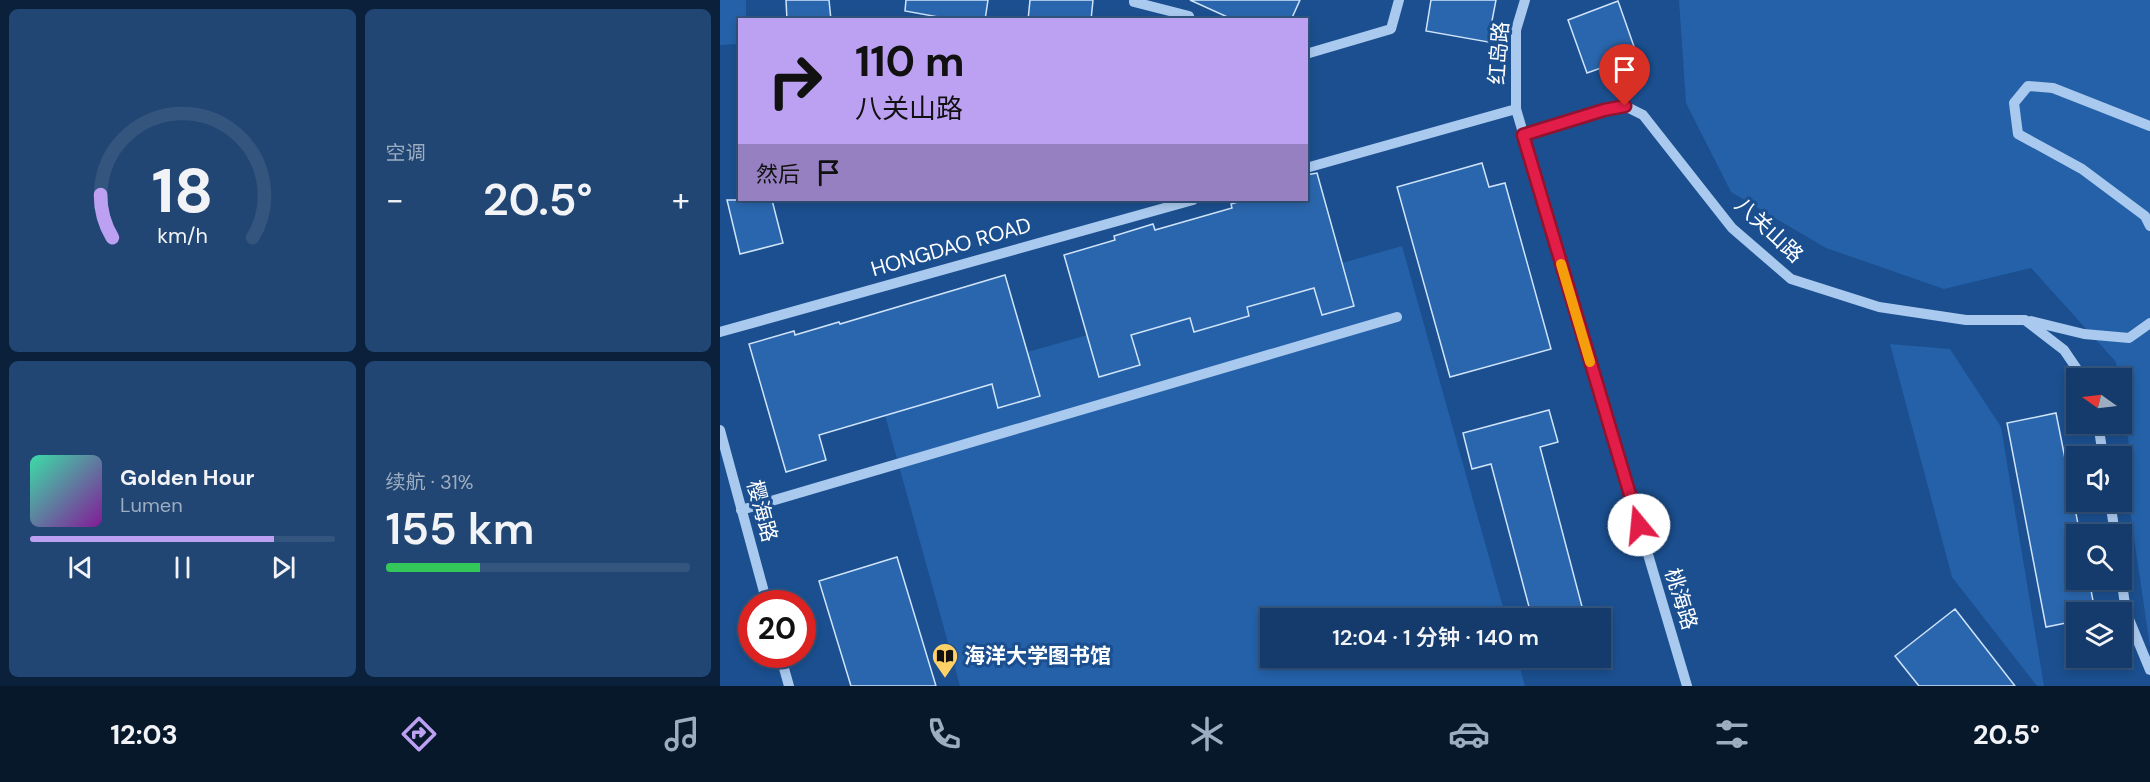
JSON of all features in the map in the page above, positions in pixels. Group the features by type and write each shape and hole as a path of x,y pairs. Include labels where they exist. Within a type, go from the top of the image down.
{"street":[{"path":"1134,0 1134,2 1190,18"},
{"path":"1308,53 1391,28 1399,0"},
{"name":"红岛路","path":"1516,109 1516,30 1525,0"},
{"path":"2150,126 2053,88 2028,86 2014,104 2018,134 2082,169 2145,216 2150,226"},
{"name":"八关山路","path":"1523,135 1604,110 1625,106 1643,115 1732,228 1791,279 1879,307 1966,320 2025,320 2084,334 2129,338 2150,323"},
{"path":"1308,167 1516,109"},
{"name":"桃海路","path":"1516,109 1687,686"},
{"name":"HONGDAO ROAD","path":"720,332 1189,201"},
{"path":"741,510 1398,317"},
{"path":"2025,320 2064,350 2076,368"},
{"name":"樱海路","path":"720,430 763,590"},
{"path":"2123,590 2126,612 2150,670"},
{"path":"784,668 789,686"}],"shaded area":[{"path":"720,0 746,0 746,18 738,18 738,44 720,45"},
{"path":"1679,0 2150,0 2150,647 2130,512 2132,446 2129,446 2127,434 2132,434 2132,368 2117,368 2116,362 2031,268 1944,289 1826,248 1731,192 1686,103"},
{"path":"1402,246 1503,608 1260,608 1260,668 1520,668 1525,686 960,686 879,394"},
{"path":"1890,344 1950,349 2001,427 2044,686 2037,686 1952,577"}],"building":[{"path":"786,0 829,0 831,18 787,18"},
{"path":"906,0 988,0 985,18 944,18 905,11"},
{"path":"1030,0 1093,0 1091,18 1028,18"},
{"path":"1190,0 1300,0 1292,18 1230,18"},
{"path":"1431,0 1496,0 1488,42 1426,31"},
{"path":"1618,1 1637,55 1587,73 1568,20"},
{"path":"1482,163 1489,187 1505,183 1551,349 1450,377 1397,187"},
{"path":"1317,173 1354,306 1322,315 1314,288 1247,307 1249,316 1194,332 1190,318 1131,335 1140,365 1099,377 1064,255 1115,240 1114,236 1153,224 1155,230 1232,208 1231,204 1242,201 1308,201 1308,175"},
{"path":"727,200 772,201 783,243 740,254"},
{"path":"1005,275 1040,396 998,408 992,384 819,435 826,460 786,472 749,344 794,331 795,335 839,322 840,324"},
{"path":"1549,410 1558,442 1540,447 1582,608 1529,608 1491,464 1472,469 1463,433"},
{"path":"2056,413 2066,463 2066,512 2076,512 2078,524 2066,524 2066,590 2091,590 2093,602 2066,602 2066,623 2046,627 2007,423"},
{"path":"897,557 936,686 851,686 819,581"},
{"path":"1955,609 2015,686 1919,686 1895,656"}],"slow traffic":[{"path":"1561,264 1590,362"}],"place":[{"name":"海洋大学图书馆","path":"945,679"}],"route":[{"path":"1625,106 1604,110 1523,135 1639,525"}]}
